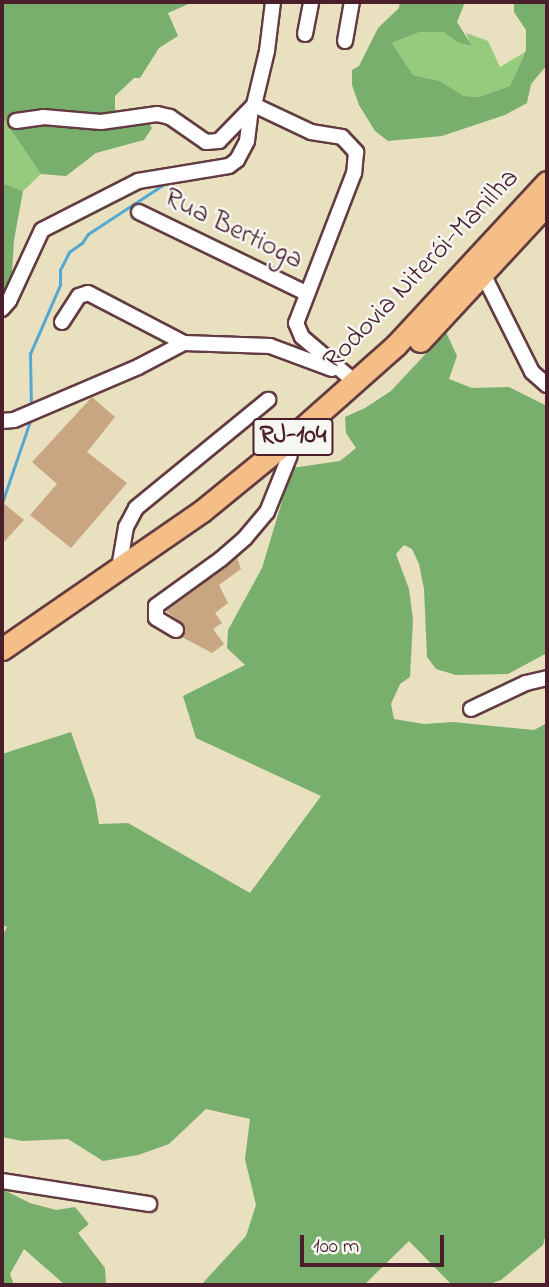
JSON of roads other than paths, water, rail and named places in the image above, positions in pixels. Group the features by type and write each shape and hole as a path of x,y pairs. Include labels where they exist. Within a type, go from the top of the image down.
{"highway":[{"name":"Rodovia Niterói-Manilha","path":"2,649 234,487 350,378 430,310 547,182"},
{"name":"Rodovia Niterói-Manilha","path":"2,664 194,530 290,455 370,387 484,276 547,204"}],"street":[{"path":"16,121 43,117 101,122 157,114 170,117 211,143 219,141 253,108 267,51 273,2"},
{"path":"305,34 311,2"},
{"path":"345,41 352,2"},
{"path":"253,108 311,132 342,137 356,152 354,173 296,323 298,332 350,378"},
{"name":"Rua Bertioga","path":"2,309 9,300 42,230 127,186 155,176 229,166 237,160 247,141 253,108"},
{"name":"Rua Bertioga","path":"139,212 306,293"},
{"path":"484,276 532,372 547,384"},
{"path":"62,322 79,296 88,293 184,343 270,346 350,378"},
{"path":"2,421 14,420 138,368 184,343"},
{"path":"119,568 126,527 136,508 268,400"},
{"path":"176,630 156,618 156,606 237,547 267,512 290,455"},
{"path":"471,709 526,683 547,678"},
{"path":"2,1181 149,1204"}],"waterway":[{"path":"31,407 30,354 60,285 60,270 69,252 82,243 88,234 166,183"},
{"path":"2,503 30,421"}]}
